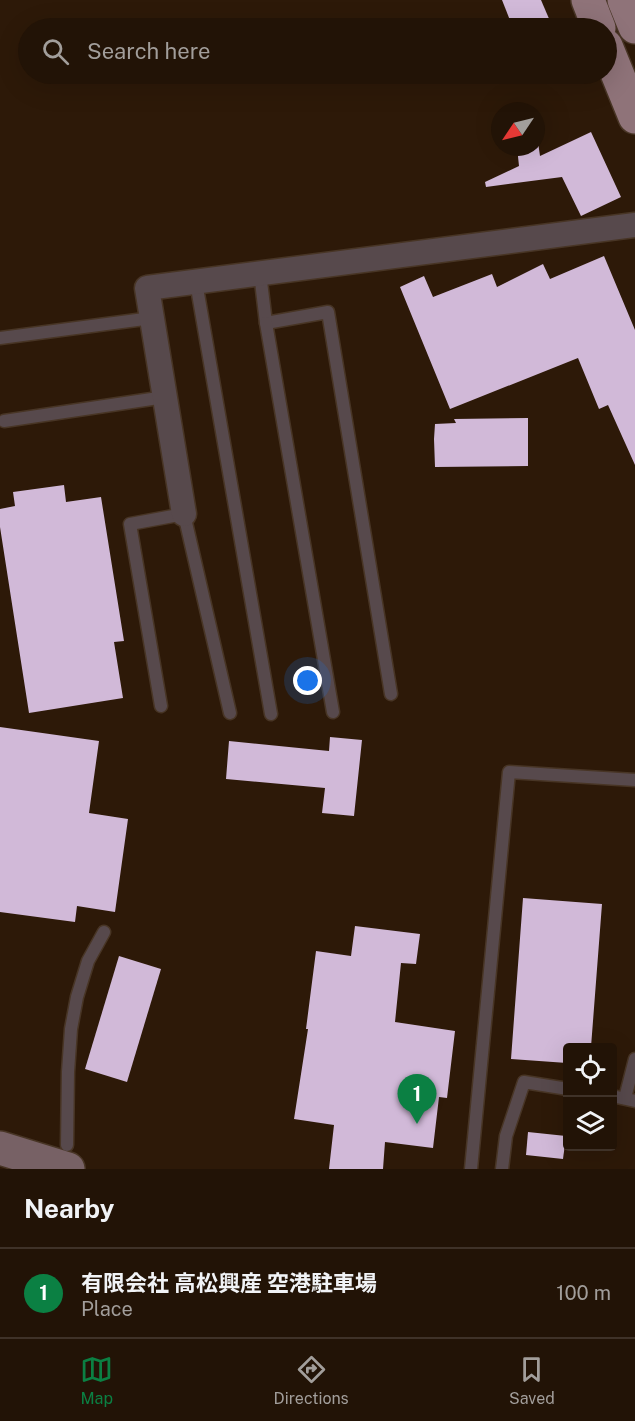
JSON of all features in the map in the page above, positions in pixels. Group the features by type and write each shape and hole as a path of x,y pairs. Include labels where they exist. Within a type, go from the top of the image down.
{"main road":[{"path":"588,0 595,18"},
{"path":"624,0 635,27"},
{"path":"617,73 635,117"},
{"path":"0,1148 67,1157"}],"street":[{"path":"184,514 147,288 635,225"}],"lane":[{"path":"260,273 266,323 333,712"},
{"path":"196,282 271,714"},
{"path":"266,323 327,312 391,694"},
{"path":"0,338 152,318"},
{"path":"4,421 165,397"},
{"path":"161,706 130,524 184,514 230,713"},
{"path":"471,1169 509,772 635,780"},
{"path":"67,1157 71,1029 77,997 88,961 104,932"},
{"path":"624,1098 635,1059"},
{"path":"502,1169 506,1136 524,1082 563,1088"}],"building":[{"path":"502,0 541,0 549,18 509,18"},
{"path":"591,132 621,197 581,216 562,177 486,187 485,182 519,166 518,156 545,156 545,154"},
{"path":"604,256 635,330 635,465 608,405 599,409 578,358 450,409 400,287 424,276 433,297 492,274 497,287 543,264 550,279"},
{"path":"528,418 528,466 435,467 435,424 456,423 454,419"},
{"path":"64,485 66,502 101,497 124,641 114,642 123,698 29,713 0,527 0,509 15,506 13,492"},
{"path":"0,727 99,741 89,813 128,819 115,912 77,906 75,922 0,912"},
{"path":"330,737 362,740 354,816 322,813 325,788 226,779 229,741 329,751"},
{"path":"523,898 602,904 591,1043 563,1043 563,1063 511,1059"},
{"path":"355,926 420,934 416,964 401,963 395,1022 455,1031 447,1098 439,1097 433,1148 385,1142 383,1169 329,1169 334,1125 294,1119 308,1029 306,1029 316,951 351,956"},
{"path":"119,956 161,969 127,1082 85,1069"},
{"path":"528,1132 563,1136 563,1159 526,1155"}],"place":[{"name":"有限会社 高松興産 空港駐車場","path":"417,1124"}]}
